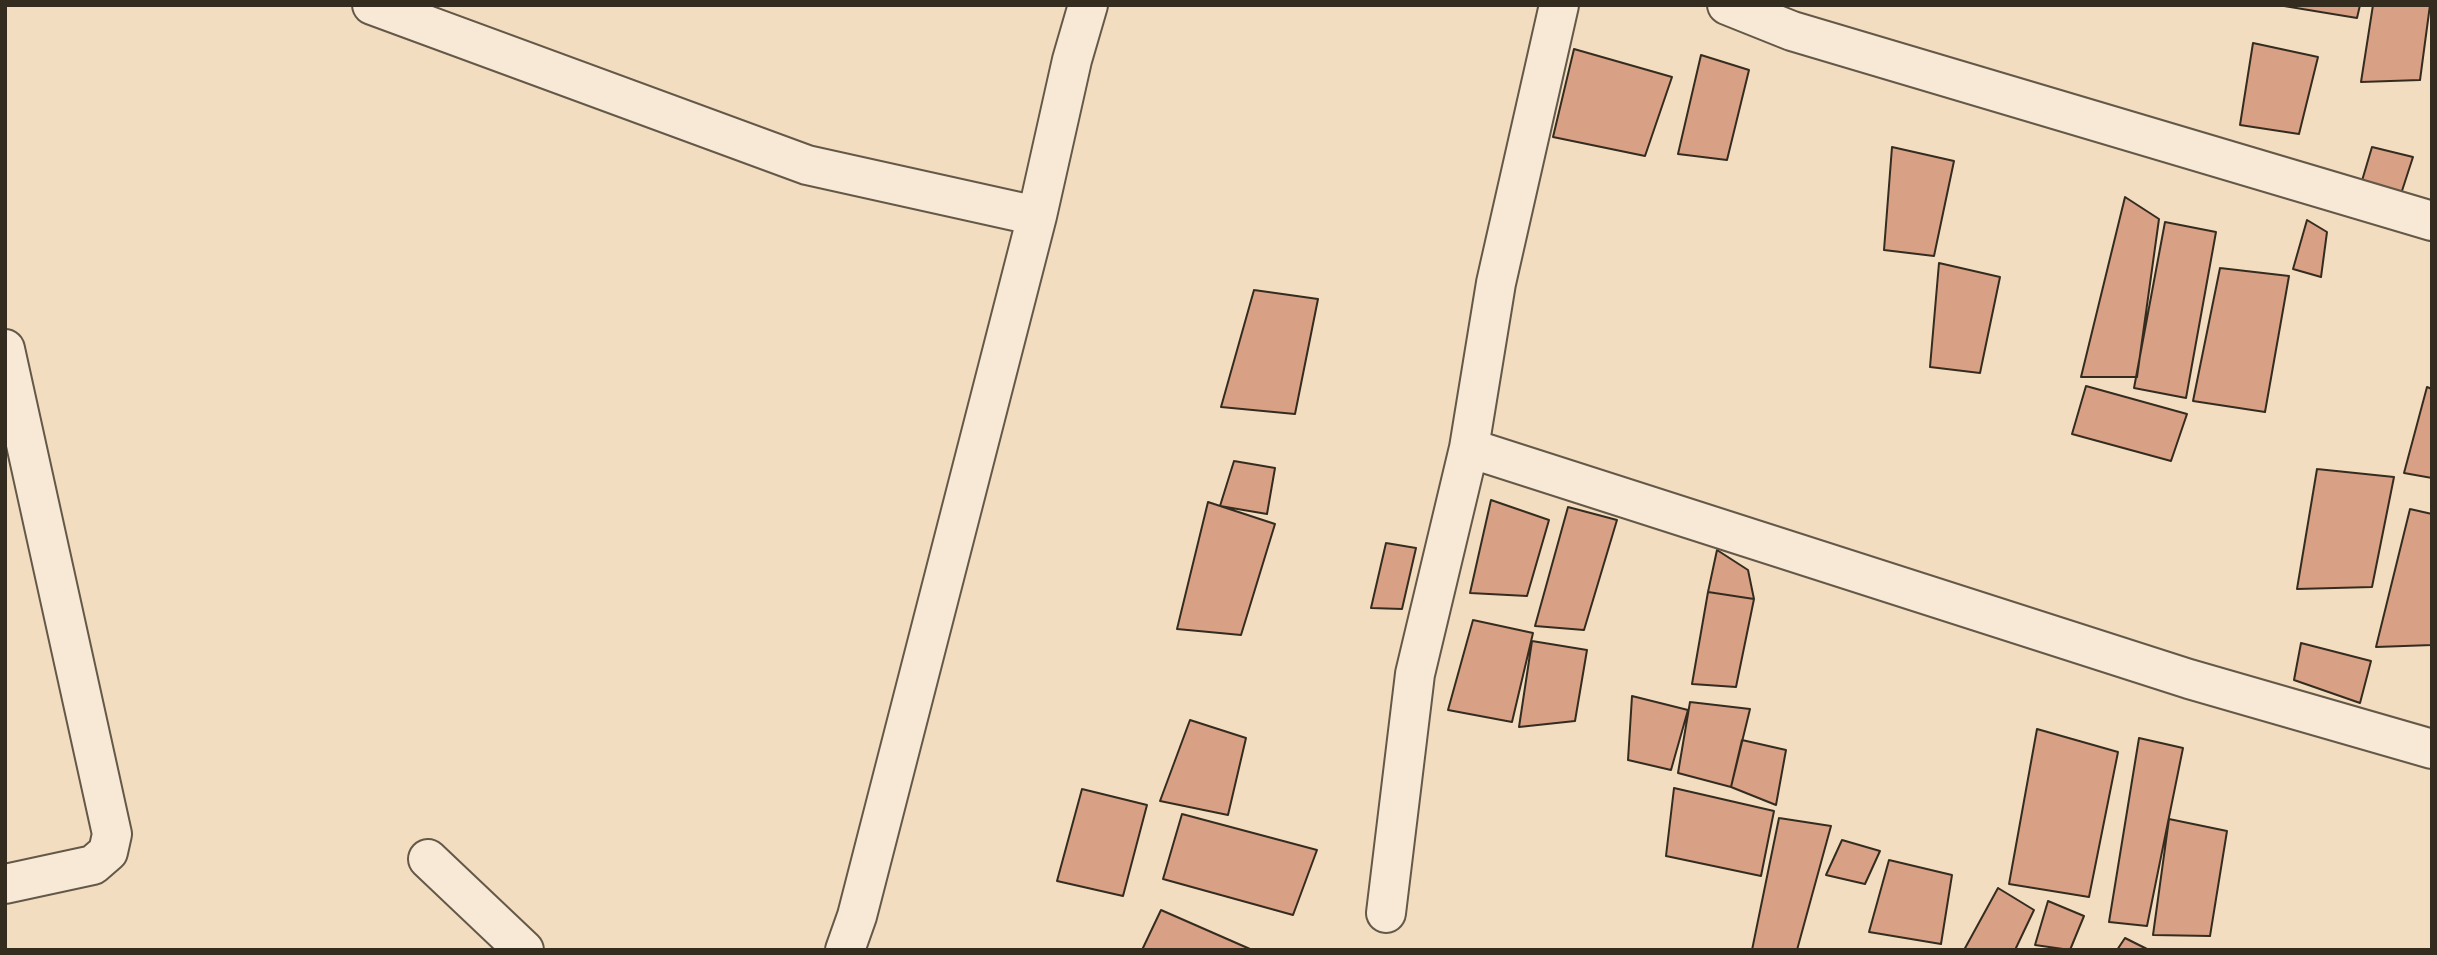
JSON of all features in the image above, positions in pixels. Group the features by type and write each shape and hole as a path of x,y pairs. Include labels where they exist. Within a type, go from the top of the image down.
{"street":[{"path":"372,5 807,165 1037,216"},
{"path":"845,950 858,916 1037,216 1072,60 1088,5"},
{"path":"1386,913 1415,674 1469,448 1496,283 1559,5"},
{"path":"1727,5 1792,31 2432,221"},
{"path":"5,349 113,835 108,852 93,865 5,884"},
{"path":"1469,448 2189,679 2432,749"},
{"path":"428,859 524,950"}],"building":[{"path":"2278,5 2360,5 2357,18"},
{"path":"2373,5 2430,5 2420,80 2361,82"},
{"path":"2253,43 2318,57 2299,134 2240,125"},
{"path":"1574,49 1672,77 1645,156 1553,137"},
{"path":"1701,55 1749,70 1727,160 1678,154"},
{"path":"1892,147 1954,161 1934,256 1884,250"},
{"path":"2372,147 2413,157 2400,197 2361,184"},
{"path":"2125,197 2159,219 2137,377 2081,377"},
{"path":"2307,220 2327,232 2321,277 2293,269"},
{"path":"2165,222 2216,232 2186,398 2134,388"},
{"path":"1939,263 2000,277 1980,373 1930,367"},
{"path":"2220,268 2289,276 2265,412 2193,401"},
{"path":"1254,290 1318,299 1295,414 1221,407"},
{"path":"2086,386 2187,414 2171,461 2072,434"},
{"path":"2427,387 2432,389 2432,478 2404,473"},
{"path":"1234,461 1275,468 1267,514 1220,506"},
{"path":"2317,469 2394,477 2372,587 2297,589"},
{"path":"1491,500 1549,520 1527,596 1470,593"},
{"path":"1208,502 1275,524 1241,635 1177,629"},
{"path":"1568,507 1617,520 1584,630 1535,626"},
{"path":"2410,509 2432,514 2432,645 2376,647"},
{"path":"1386,543 1416,548 1402,609 1371,608"},
{"path":"1717,550 1748,570 1754,599 1708,592"},
{"path":"1708,592 1754,599 1736,687 1692,684"},
{"path":"1473,620 1533,633 1512,722 1448,710"},
{"path":"1532,641 1587,650 1575,721 1519,727"},
{"path":"2301,643 2371,661 2360,703 2294,680"},
{"path":"1632,696 1688,710 1671,770 1628,760"},
{"path":"1690,702 1750,709 1731,787 1678,773"},
{"path":"1190,720 1246,738 1228,815 1160,801"},
{"path":"2037,729 2118,752 2089,897 2009,884"},
{"path":"2139,738 2183,748 2147,926 2109,922"},
{"path":"1742,740 1786,750 1776,805 1731,787"},
{"path":"1674,788 1774,811 1761,876 1666,856"},
{"path":"1082,789 1147,805 1123,896 1057,881"},
{"path":"1182,814 1317,850 1293,915 1163,879"},
{"path":"1779,818 1831,826 1797,950 1752,950"},
{"path":"2169,819 2227,831 2210,936 2153,935"},
{"path":"1842,840 1880,851 1865,884 1826,875"},
{"path":"1889,860 1952,875 1941,944 1869,932"},
{"path":"1998,888 2034,910 2015,950 1964,950"},
{"path":"2048,901 2084,916 2070,950 2035,945"},
{"path":"1161,910 1250,949 1142,950"},
{"path":"2125,938 2149,950 2117,950"}]}
